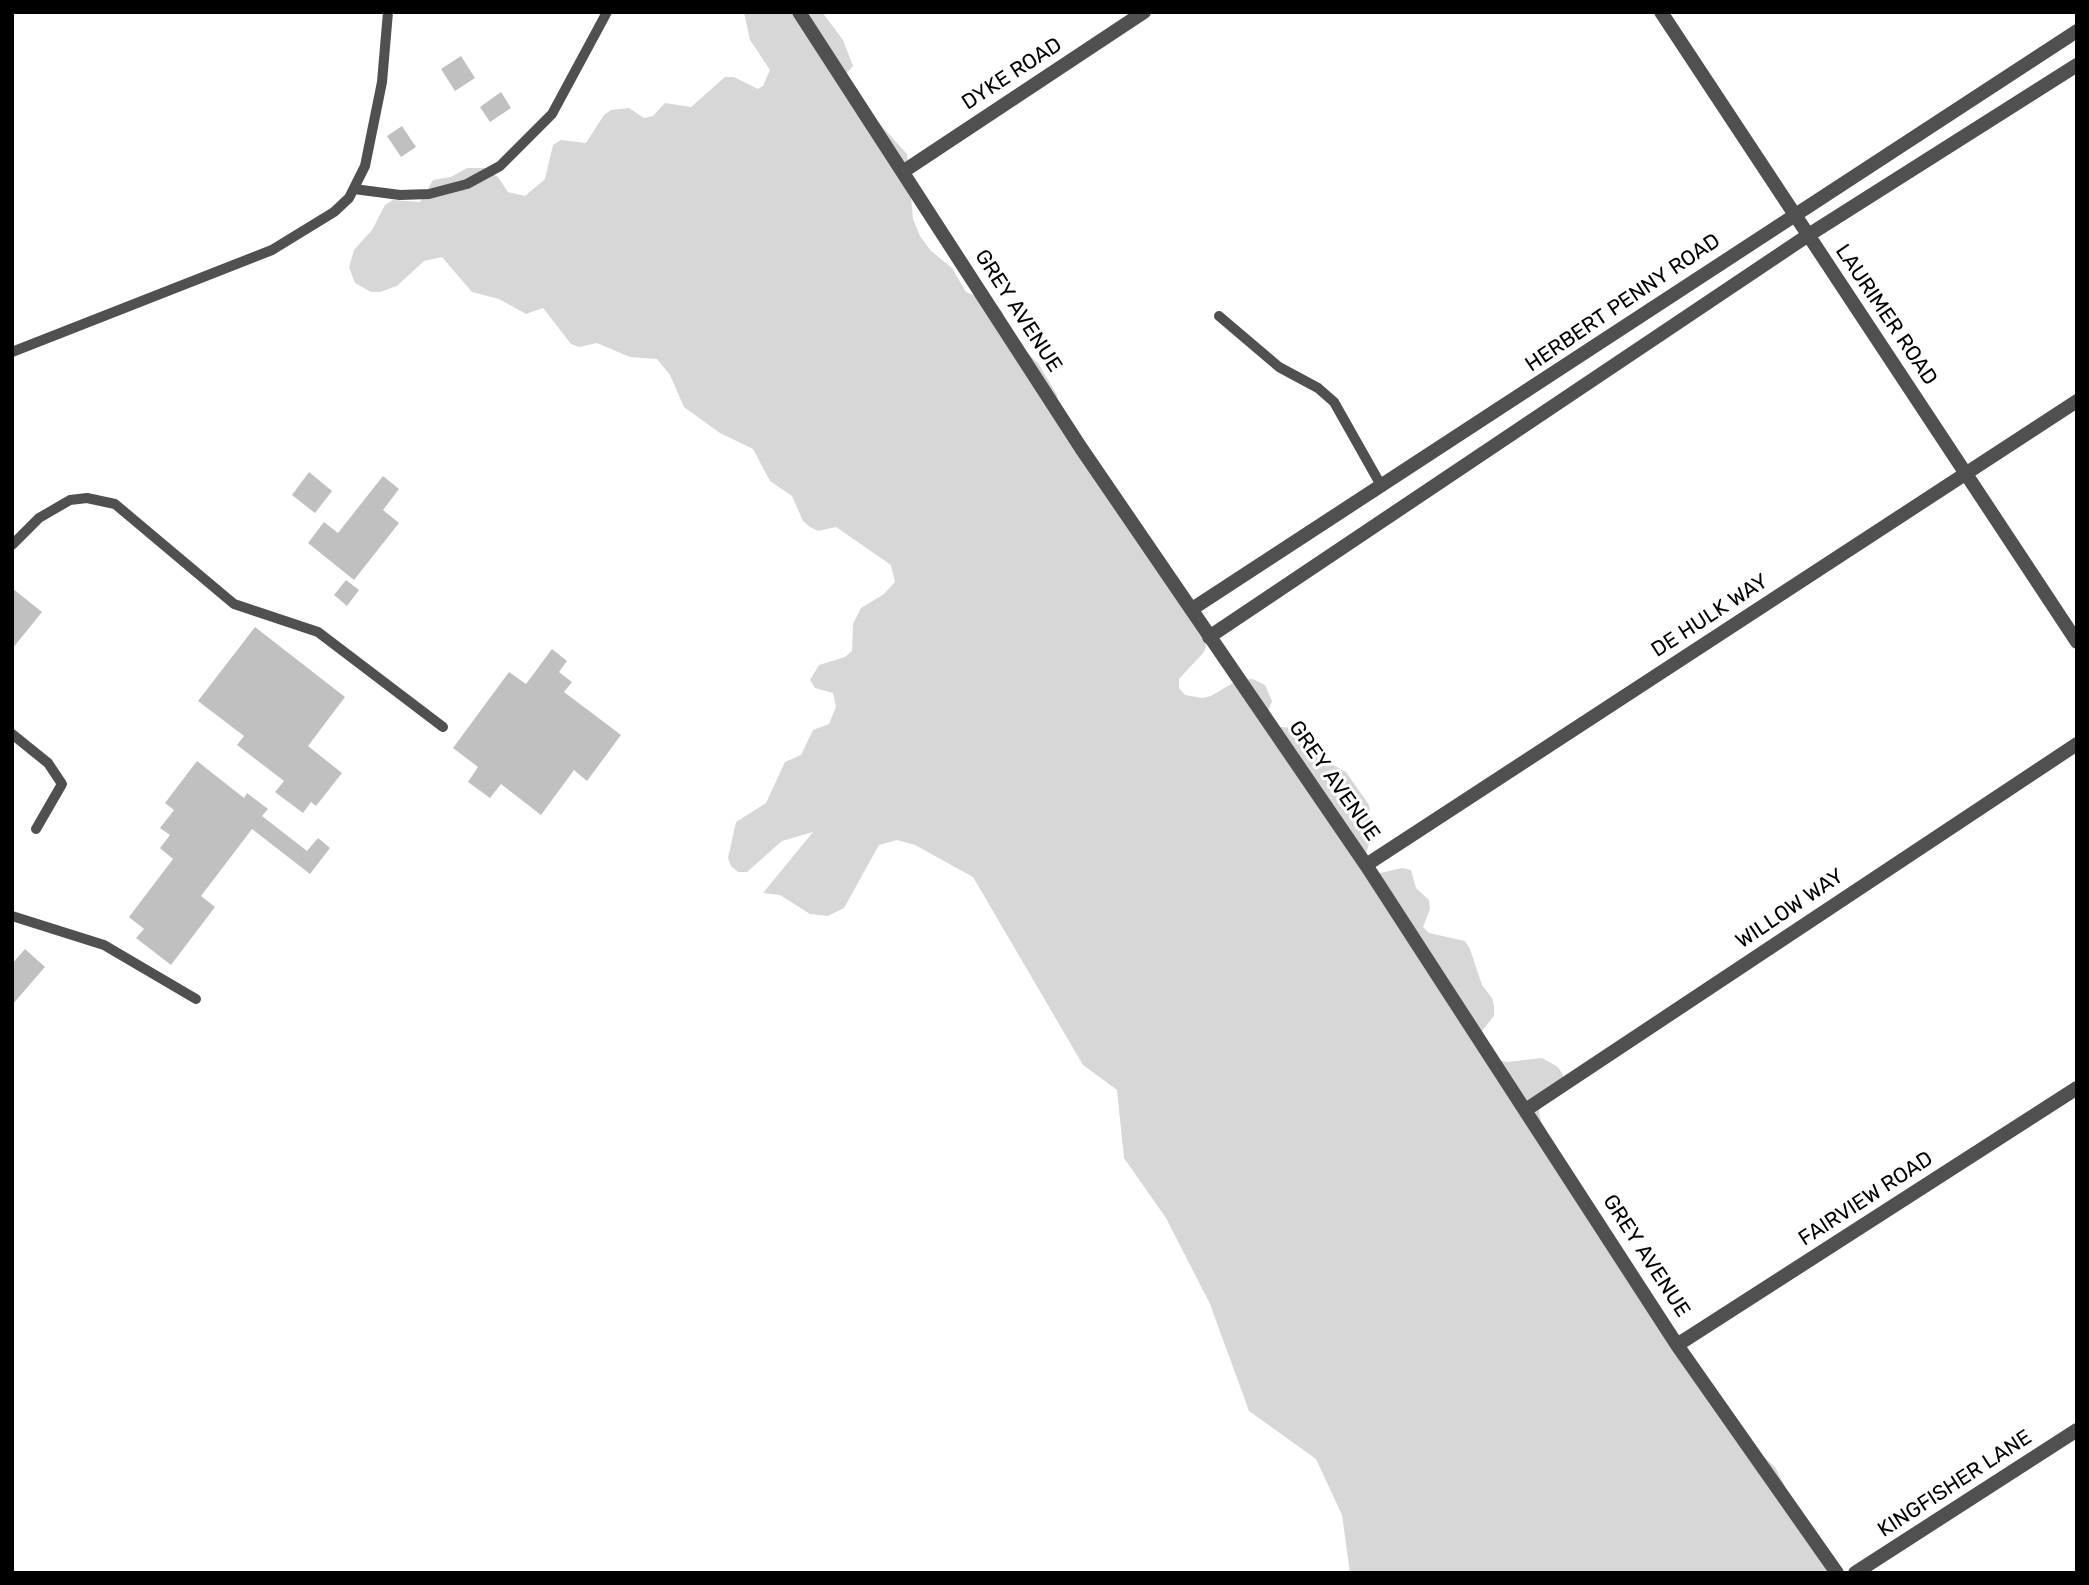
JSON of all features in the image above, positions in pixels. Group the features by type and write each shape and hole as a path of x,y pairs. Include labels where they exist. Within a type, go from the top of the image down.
{"street":[{"name":"GREY AVENUE","path":"799,12 1081,448 1366,865 1527,1109 1677,1345 1837,1573"},
{"name":"DYKE ROAD","path":"904,171 1144,12"},
{"name":"LAURIMER ROAD","path":"1661,12 1793,216 2077,642"},
{"name":"HERBERT PENNY ROAD","path":"1192,609 2077,31"},
{"path":"1209,637 1807,236 2077,65"},
{"name":"DE HULK WAY","path":"1366,865 2077,401"},
{"name":"WILLOW WAY","path":"1527,1109 2077,744"},
{"name":"FAIRVIEW ROAD","path":"1677,1345 2077,1088"},
{"name":"KINGFISHER LANE","path":"1855,1573 2077,1430"}],"lane":[{"path":"12,352 272,250 334,212 355,189 365,166 382,82 388,12"},
{"path":"355,189 400,195 429,194 467,184 500,166 552,114 607,12"},
{"path":"1219,316 1271,361 1318,388 1334,402 1382,487"},
{"path":"12,545 39,518 70,500 87,498 115,504 234,604 318,632 443,727"},
{"path":"14,737 48,763 62,784 36,829"},
{"path":"12,916 104,945 196,999"}],"shaded area":[{"path":"744,12 822,12 843,40 853,66 847,73 850,82 877,121 907,154 913,219 920,236 931,251 952,268 966,292 998,306 1003,313 1005,332 1038,363 1057,395 1066,432 1207,643 1204,652 1179,679 1179,688 1185,695 1202,698 1211,696 1238,680 1253,679 1265,685 1272,701 1267,714 1276,727 1302,728 1311,732 1320,758 1346,772 1369,805 1372,832 1363,865 1376,874 1402,868 1411,870 1416,888 1429,900 1430,909 1423,927 1429,933 1465,941 1470,949 1482,985 1492,998 1494,1006 1494,1016 1477,1037 1498,1060 1507,1062 1542,1058 1558,1067 1563,1075 1562,1084 1542,1102 1539,1112 1541,1121 1560,1154 1563,1172 1762,1455 1775,1467 1829,1573 1350,1573 1342,1515 1316,1459 1249,1411 1210,1304 1166,1218 1124,1158 1117,1090 1083,1065 973,877 915,845 897,840 879,845 844,908 828,916 810,914 780,895 763,893 813,832 782,841 747,872 738,872 731,866 728,858 736,822 766,803 785,762 801,755 813,730 829,724 836,707 833,693 815,688 810,680 819,665 845,657 852,651 853,624 861,608 884,594 895,582 891,565 836,527 818,531 803,521 792,496 770,481 753,449 720,433 684,407 670,375 657,359 630,357 597,343 579,347 571,344 543,308 526,314 499,299 472,292 442,257 424,261 397,286 380,292 371,292 355,283 349,267 354,250 372,230 385,205 393,200 420,202 433,180 451,177 467,168 484,168 498,177 508,192 525,196 545,179 553,145 561,140 586,143 604,115 611,110 629,108 644,118 653,116 665,103 691,107 725,77 734,77 758,89 763,86 770,70 750,40"}],"building":[{"path":"461,56 475,78 455,91 441,69"},
{"path":"501,92 511,108 490,122 480,107"},
{"path":"402,126 416,147 401,157 387,136"},
{"path":"309,472 332,491 315,513 292,495"},
{"path":"383,476 399,489 383,510 399,523 354,580 308,543 324,522 338,533"},
{"path":"346,580 359,590 347,606 334,595"},
{"path":"12,588 42,612 12,649"},
{"path":"255,627 345,697 308,746 342,773 316,806 311,802 303,813 275,792 284,781 237,745 244,736 198,701"},
{"path":"552,649 567,661 559,672 572,682 564,692 621,735 587,781 574,770 541,815 501,784 490,798 468,782 478,767 453,748 509,672 526,684"},
{"path":"197,761 244,798 247,793 268,809 262,816 307,851 318,838 330,848 310,874 252,829 201,896 215,907 171,965 136,938 144,929 129,917 173,859 160,848 170,835 160,828 174,810 165,803"},
{"path":"25,949 45,967 12,1005 12,964"}]}
